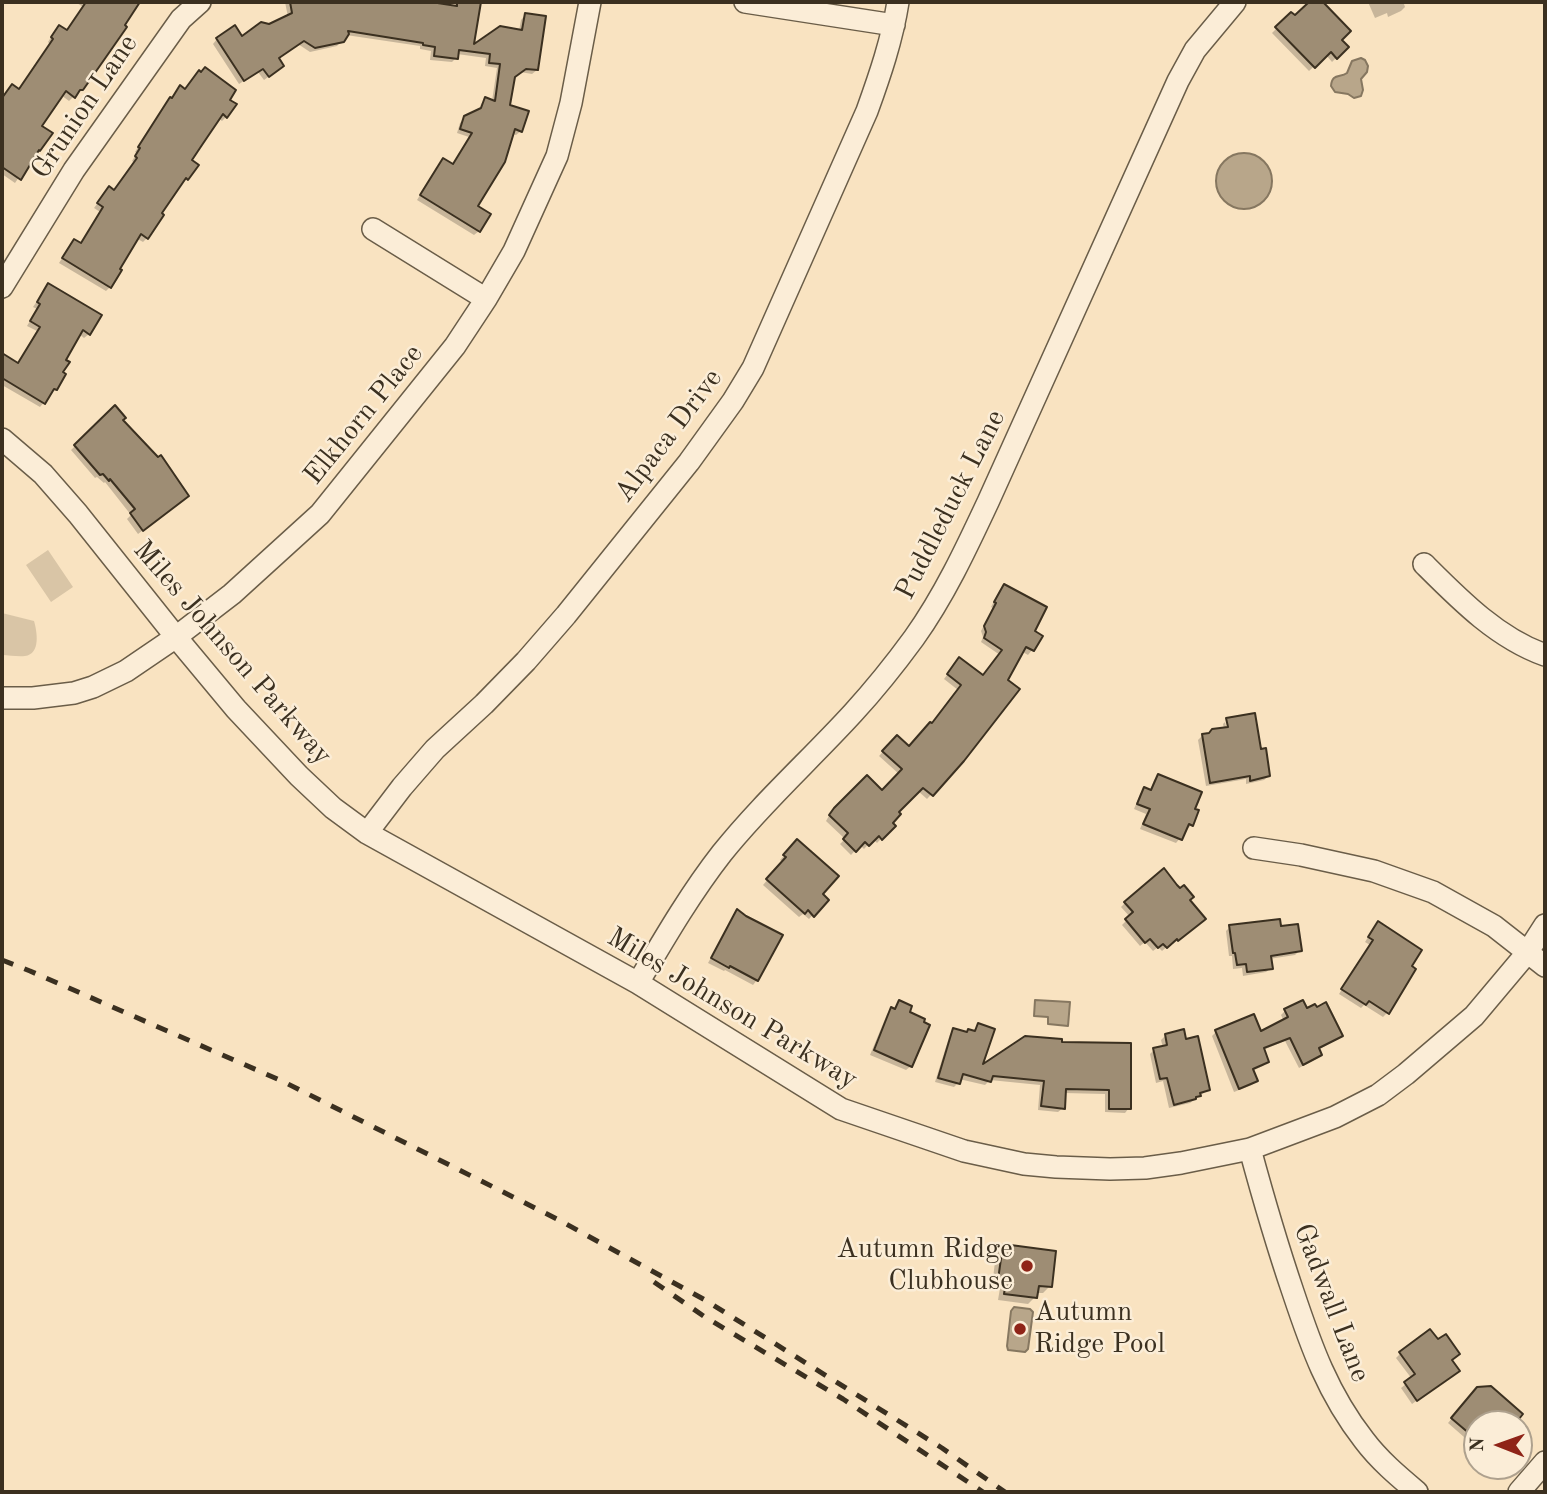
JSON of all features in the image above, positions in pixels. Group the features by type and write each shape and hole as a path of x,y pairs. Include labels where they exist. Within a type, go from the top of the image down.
{"street":[{"name":"Grunion Lane","path":"2,287 81,160 181,19 200,2"},
{"name":"Elkhorn Place","path":"2,698 74,693 126,671 232,594 320,514 455,346 514,251 557,156 571,103 590,2"},
{"path":"744,2 894,25"},
{"name":"Alpaca Drive","path":"368,833 435,749 484,705 566,615 689,462 733,401 759,356 867,111 883,69 898,2"},
{"name":"Puddleduck Lane","path":"638,983 696,888 723,852 855,711 897,661 939,599 988,502 1178,80 1195,50 1235,2"},
{"path":"373,229 486,299"},
{"name":"Miles Johnson Parkway","path":"2,439 43,474 236,709 333,808 368,833 638,983 841,1109 964,1151 1024,1164 1110,1170 1145,1168 1250,1149 1335,1117 1378,1095 1474,1016 1527,953 1545,925"},
{"path":"1424,564 1456,596 1500,632 1545,655"},
{"path":"1254,848 1374,871 1433,892 1494,926 1545,966"},
{"name":"Gadwall Lane","path":"1250,1149 1278,1248 1312,1351 1339,1405 1364,1441 1393,1472 1417,1492"},
{"path":"1520,1492 1545,1462"}],"shaded area":[{"path":"1361,58 1368,66 1361,79 1361,96 1354,98 1335,92 1331,86 1333,79 1347,73 1352,61"},
{"path":"1244,153 1259,158 1267,166 1272,181 1267,196 1259,204 1244,209 1229,204 1221,196 1216,181 1221,166 1229,158"},
{"path":"48,550 73,587 51,602 26,565"},
{"path":"2,613 34,621 37,642 34,651 22,656 2,655"},
{"path":"1035,1000 1070,1002 1068,1026 1048,1024 1048,1017 1034,1016"},
{"name":"Autumn Ridge Pool","path":"1014,1307 1030,1309 1033,1312 1028,1349 1025,1352 1008,1350 1007,1346 1011,1311"}],"building":[{"path":"86,2 140,2 125,25 127,27 83,90 80,90 75,98 66,91 42,126 53,133 21,180 2,167 2,98 12,84 19,89 53,39 51,37 59,25 67,30"},
{"path":"290,2 431,2 457,6 457,2 481,2 474,44 500,26 522,30 525,13 546,16 538,70 526,69 515,77 510,105 529,111 522,132 515,129 505,162 478,206 491,214 480,232 420,195 443,158 453,164 472,133 460,129 464,116 481,108 485,97 495,101 500,64 489,63 490,54 459,50 458,59 434,56 435,47 423,43 348,31 344,42 315,48 304,41 279,58 284,66 269,77 263,69 244,81 216,38 235,25 242,36 261,22 269,24 292,13"},
{"path":"1309,2 1323,2 1351,31 1342,40 1349,47 1337,59 1331,52 1315,68 1275,27 1291,12 1295,15"},
{"path":"205,67 236,90 230,100 237,104 227,118 223,114 192,160 199,165 188,180 186,178 148,239 141,234 111,288 62,258 74,239 81,243 103,207 97,203 109,186 114,190 137,158 135,156 140,148 138,147 170,97 172,98 180,85 185,89 199,70 201,72"},
{"path":"48,283 102,315 90,335 83,330 66,360 70,362 63,372 66,374 45,404 2,378 2,353 18,363 40,327 30,321"},
{"path":"115,405 126,418 123,420 158,457 161,455 189,496 143,531 130,513 135,509 110,479 109,481 103,474 100,475 74,445"},
{"path":"1004,584 1047,607 1035,631 1043,636 1034,651 1026,647 1008,680 1020,689 933,796 923,788 899,812 901,814 893,823 896,826 882,840 879,836 869,846 865,842 856,852 843,839 848,833 829,815 867,775 882,790 902,769 882,751 897,735 909,746 930,722 932,723 961,685 947,674 959,657 983,675 1002,650 984,638 984,626"},
{"path":"1255,713 1261,749 1266,748 1270,776 1250,781 1250,776 1210,783 1202,734 1209,733 1212,729 1228,727 1226,718"},
{"path":"1158,774 1202,792 1195,809 1199,810 1193,826 1189,824 1182,840 1143,824 1150,809 1137,804 1144,787 1151,790"},
{"path":"797,839 839,876 823,894 829,900 814,917 808,910 805,914 766,879 786,857 783,855"},
{"path":"1164,868 1180,888 1184,885 1194,897 1190,900 1206,919 1167,948 1163,944 1158,948 1150,939 1145,943 1125,919 1133,912 1124,902"},
{"path":"737,909 783,935 758,981 711,958"},
{"path":"1280,919 1281,926 1298,924 1302,951 1271,956 1273,969 1247,972 1246,964 1237,965 1229,925"},
{"path":"1378,921 1422,950 1412,966 1416,969 1389,1014 1369,1001 1366,1005 1341,989 1373,940 1368,937"},
{"path":"899,1000 912,1006 910,1012 925,1019 924,1022 930,1025 912,1067 874,1050 891,1007 895,1009"},
{"path":"1303,1000 1307,1008 1326,1002 1343,1036 1319,1048 1322,1055 1303,1065 1290,1038 1264,1048 1269,1062 1253,1069 1258,1081 1239,1089 1215,1030 1254,1014 1261,1031 1288,1017 1284,1009"},
{"path":"978,1023 995,1029 983,1064 1025,1036 1062,1039 1062,1042 1131,1043 1131,1109 1109,1109 1109,1090 1066,1089 1065,1109 1041,1106 1044,1081 993,1076 991,1082 963,1074 960,1084 938,1078 953,1028 975,1031"},
{"path":"1184,1029 1186,1039 1198,1036 1210,1090 1200,1093 1201,1096 1196,1099 1174,1105 1167,1078 1160,1079 1153,1048 1167,1045 1165,1034"},
{"name":"Autumn Ridge Clubhouse","path":"1003,1244 1056,1251 1052,1287 1039,1286 1037,1298 1004,1294 1006,1281 998,1280"},
{"path":"1430,1329 1438,1339 1446,1334 1460,1354 1452,1360 1460,1371 1417,1401 1404,1382 1415,1374 1399,1352"},
{"path":"1491,1386 1518,1410 1463,1410 1463,1428 1451,1418 1477,1387"}],"railway":[{"path":"2,960 282,1081 557,1219 705,1300 942,1448 1005,1492"},
{"path":"654,1282 705,1317 843,1399 983,1492"}],"place":[{"name":"Autumn Ridge Clubhouse","path":"1027,1266"},
{"name":"Autumn Ridge Pool","path":"1020,1329"}]}
